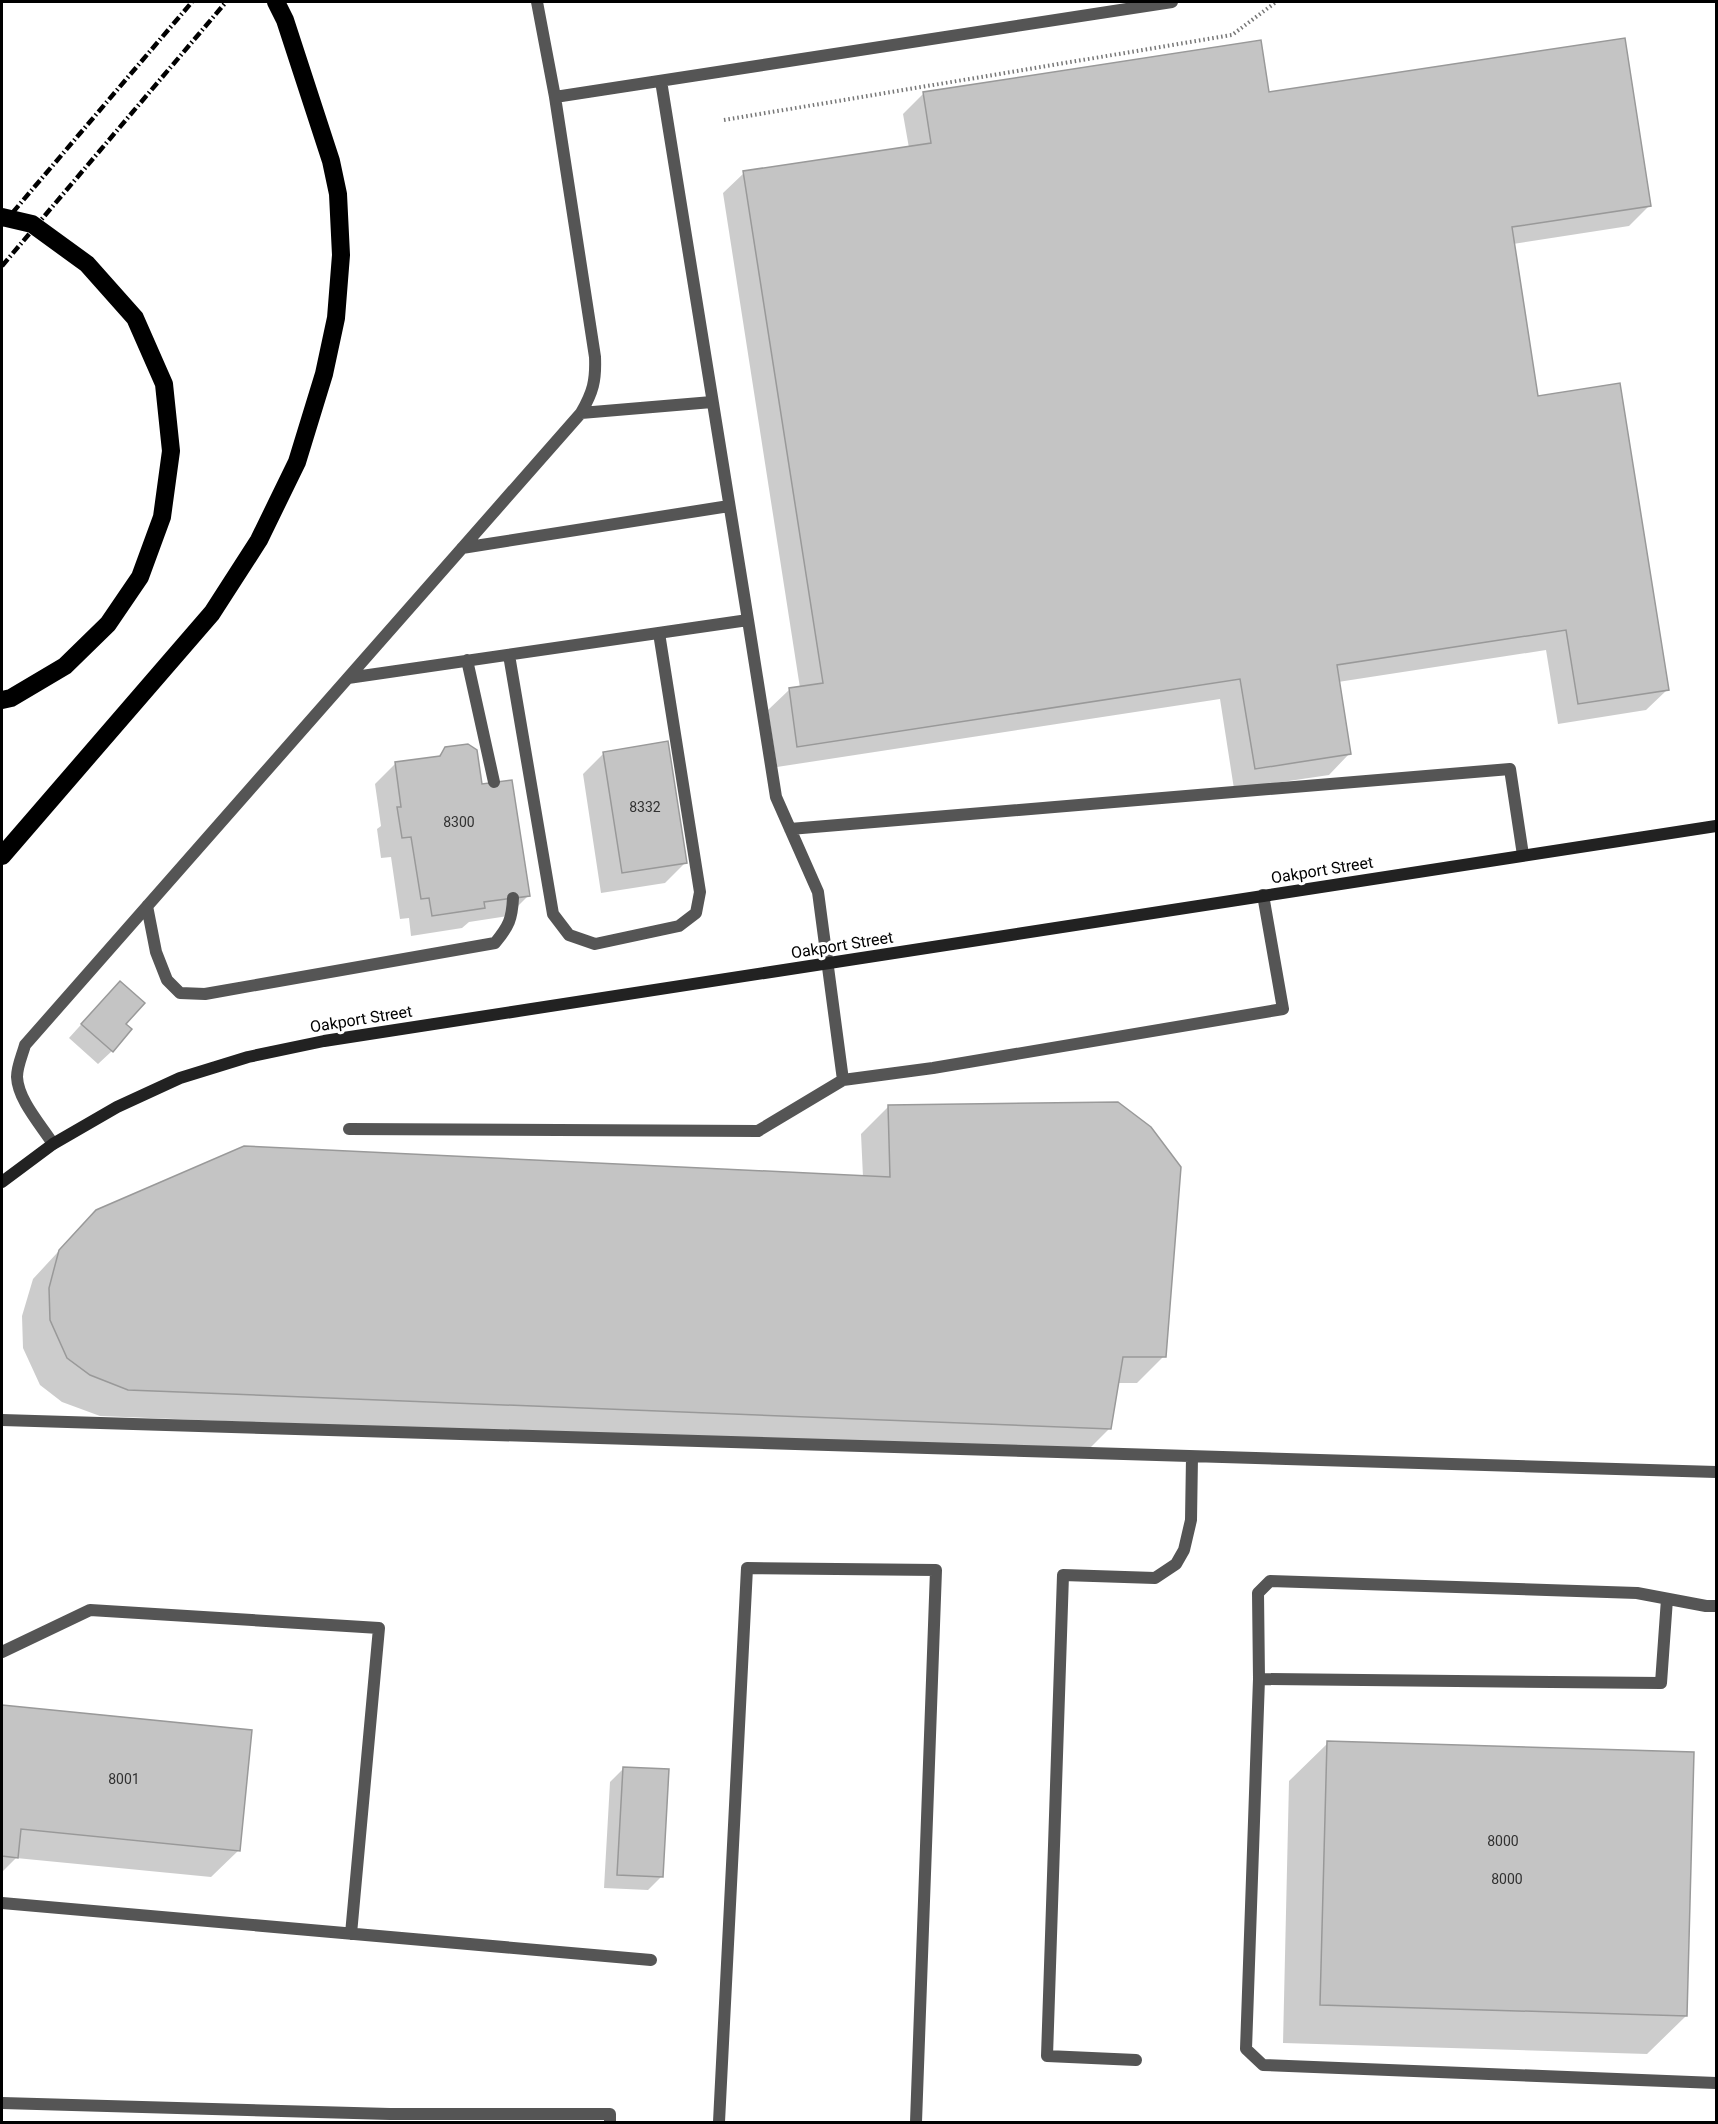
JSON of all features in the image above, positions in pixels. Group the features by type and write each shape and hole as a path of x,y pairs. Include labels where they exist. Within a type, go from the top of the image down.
{"highway":[{"path":"2,856 212,613 259,540 297,462 327,363 336,318 341,255 338,194 331,161 285,20 274,2"},
{"path":"2,217 32,224 87,264 135,318 164,384 171,451 162,517 140,578 108,624 65,666 11,698 2,700"}],"main road":[{"name":"Oakport Street","path":"2,1182 53,1143 117,1107 180,1078 248,1057 336,1039 1716,826"}],"lane":[{"path":"53,1143 22,1096 17,1080 18,1066 25,1045 581,413 591,394 596,378 596,357 555,97 537,2"},
{"path":"555,97 1172,2"},
{"path":"661,81 776,797 818,892 843,1080"},
{"path":"581,413 712,402"},
{"path":"462,548 729,506"},
{"path":"348,678 748,620"},
{"path":"509,655 553,914 569,935 595,944 679,926 696,913 700,892 659,633"},
{"path":"467,660 494,782"},
{"path":"790,829 1510,769 1523,855"},
{"path":"349,1129 758,1131 843,1080 933,1068 1283,1009 1263,895"},
{"path":"147,906 156,952 167,980 180,993 205,994 495,943 506,930 512,917 513,898"},
{"path":"2,1420 1716,1472"},
{"path":"1136,2060 1047,2056 1063,1575 1155,1578 1176,1564 1184,1550 1191,1520 1191,1457"},
{"path":"719,2122 747,1568 936,1570 916,2122"},
{"path":"1716,1606 1638,1593 1270,1581 1258,1593 1259,1679 1246,2049 1263,2065 1716,2083"},
{"path":"1259,1679 1661,1683 1667,1599"},
{"path":"2,1652 90,1610 379,1628 351,1934"},
{"path":"2,1903 651,1960"},
{"path":"2,2103 390,2118 610,2114 610,2122"}],"path":[{"path":"724,120 1232,35 1276,2"}],"building":[{"path":"1625,38 1651,206 1512,227 1538,396 1620,383 1669,690 1578,704 1566,630 1337,665 1351,754 1255,769 1240,679 797,747 789,688 823,683 743,171 931,143 923,92 1261,40 1269,92"},
{"path":"668,741 687,863 622,873 603,752"},
{"path":"468,744 477,750 482,784 512,780 530,896 484,902 485,908 432,916 429,898 421,899 411,837 402,838 397,807 401,807 395,762 440,756 445,747"},
{"path":"120,981 145,1003 126,1024 132,1029 113,1052 81,1024"},
{"path":"1118,1102 1151,1127 1181,1167 1166,1357 1123,1357 1111,1429 128,1390 90,1375 67,1358 50,1320 49,1288 59,1250 96,1210 244,1146 890,1177 888,1105"},
{"path":"2,1705 252,1730 240,1851 21,1829 18,1858 2,1856"},
{"path":"1327,1741 1694,1752 1687,2016 1320,2005"},
{"path":"623,1767 669,1769 663,1877 617,1875"}],"railway":[{"path":"2,225 192,2"},
{"path":"2,266 226,2"}]}
